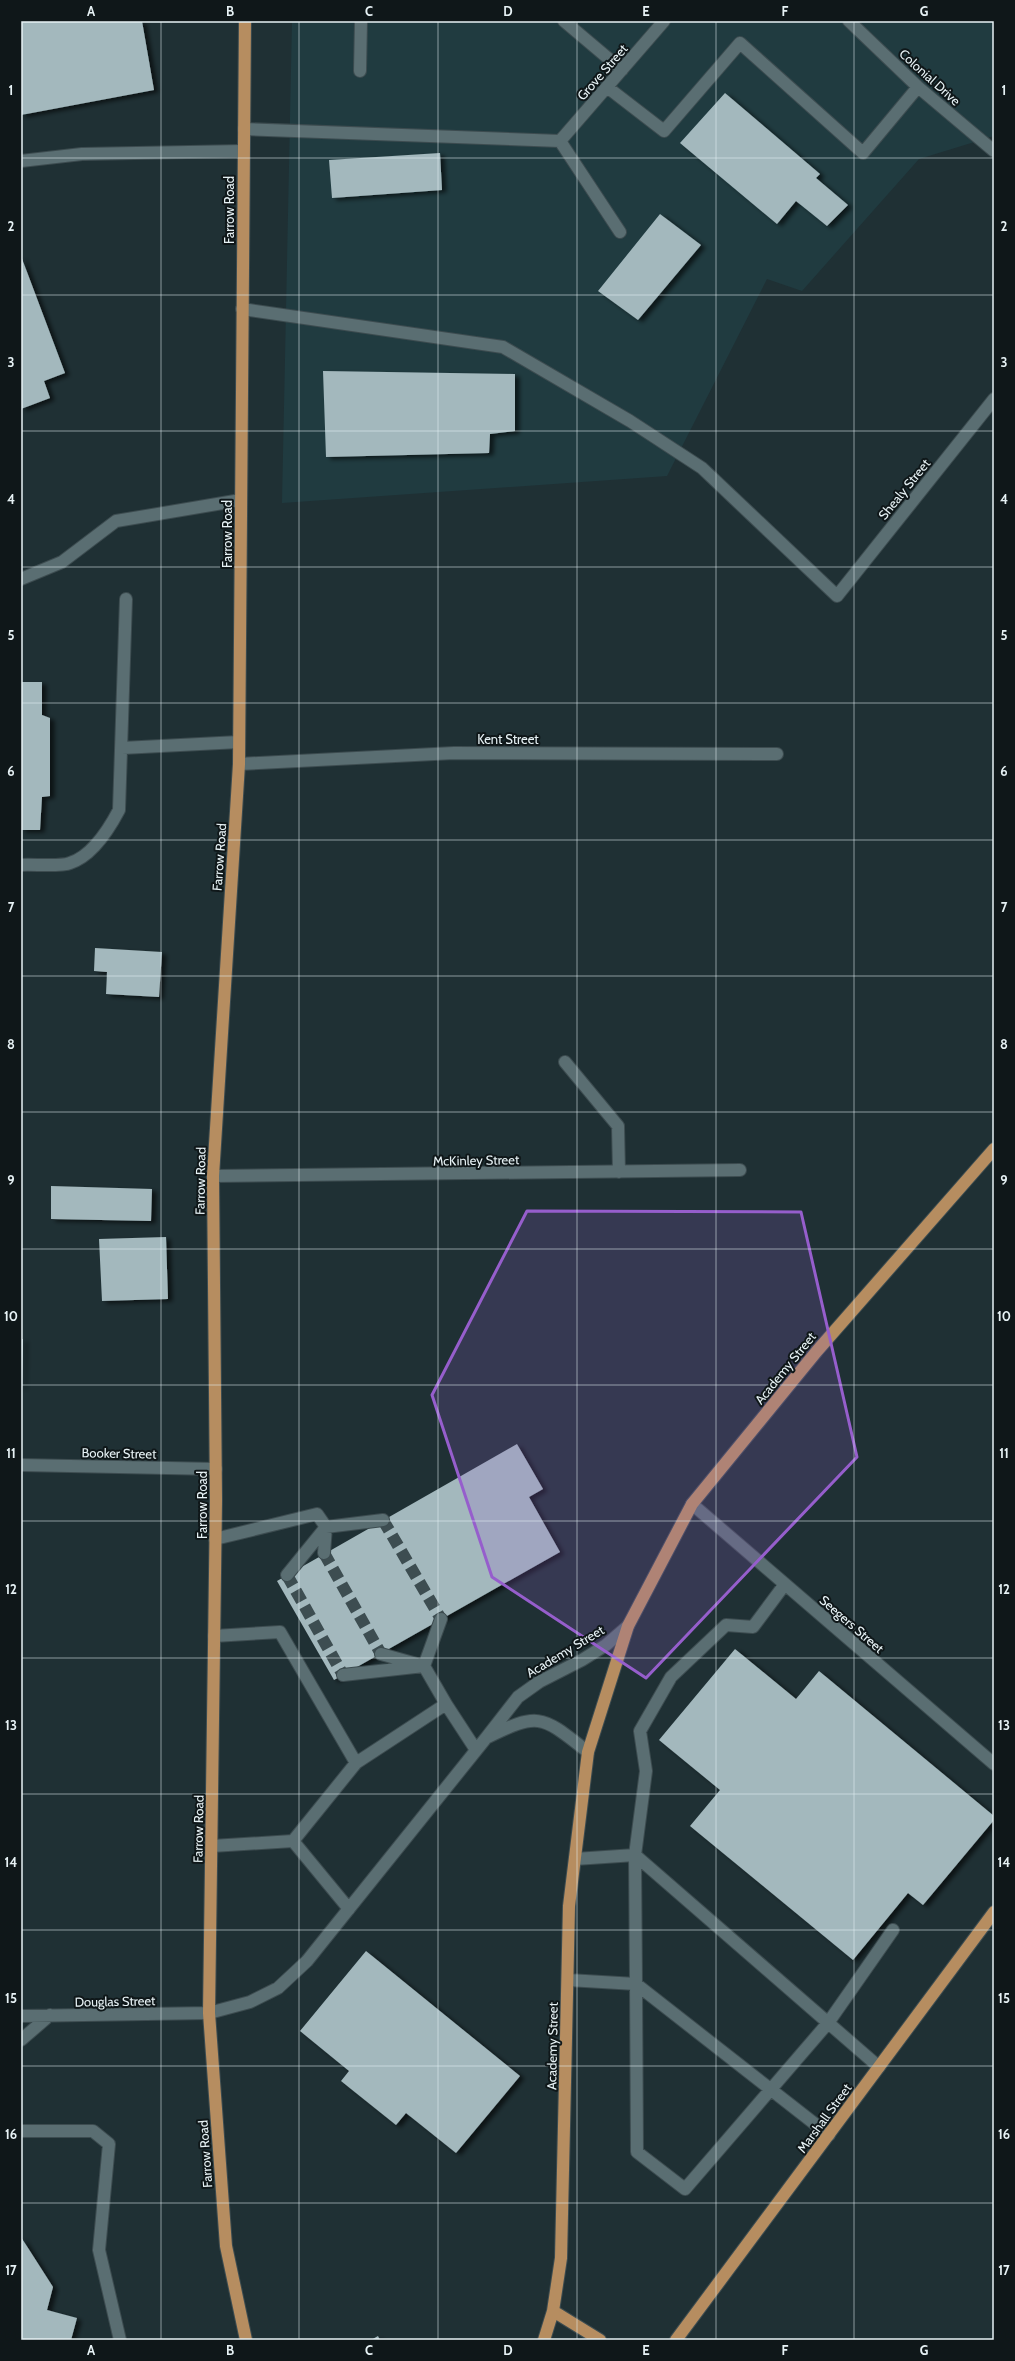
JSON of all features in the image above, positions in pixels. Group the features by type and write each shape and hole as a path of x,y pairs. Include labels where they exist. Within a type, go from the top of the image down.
{"main road":[{"name":"Farrow Road","path":"245,21 239,764 213,1176 216,1539 210,2013 226,2246 246,2340"},
{"name":"Academy Street","path":"544,2340 553,2311 561,2258 569,1906 588,1752 628,1626 692,1504 817,1351 994,1149"},
{"name":"Marshall Street","path":"676,2340 994,1912"},
{"path":"553,2311 600,2340"}],"street":[{"path":"360,71 361,21"},
{"path":"564,21 622,70"},
{"name":"Grove Street","path":"560,141 664,21"},
{"name":"Colonial Drive","path":"849,21 918,87 994,151"},
{"path":"606,87 664,131 740,43 863,153 918,87"},
{"path":"244,129 560,141 620,232"},
{"path":"21,161 82,154 243,151"},
{"name":"Shealy Street","path":"242,308 504,347 630,421 702,468 837,596 994,399"},
{"path":"21,579 62,562 116,521 241,500"},
{"path":"21,865 70,864 95,846 120,810 126,599"},
{"path":"122,748 239,742"},
{"name":"Kent Street","path":"239,764 454,753 776,754"},
{"path":"565,1062 618,1126 619,1172"},
{"name":"McKinley Street","path":"213,1176 740,1170"},
{"name":"Booker Street","path":"21,1465 216,1469"},
{"name":"Seegers Street","path":"692,1504 994,1764"},
{"path":"216,1539 317,1514 326,1527 324,1553"},
{"path":"287,1575 326,1527 383,1520"},
{"path":"785,1584 753,1627 726,1625 671,1677 640,1731 646,1771 635,1855 637,2152 685,2189 828,2023 893,1930"},
{"path":"424,1666 441,1619"},
{"name":"Academy Street","path":"210,2013 250,2002 278,1988 307,1962 518,1697 539,1682 582,1660 606,1645 628,1626"},
{"path":"214,1636 280,1632 356,1763"},
{"path":"381,1654 424,1666 446,1704 476,1750"},
{"path":"343,1675 424,1666"},
{"path":"212,1846 293,1841 356,1763 446,1704"},
{"name":"Academy Street","path":"486,1738 517,1722 536,1719 556,1727 588,1752"},
{"path":"293,1841 349,1909"},
{"path":"575,1859 635,1855 878,2067"},
{"path":"568,1980 636,1984 829,2135"},
{"name":"Douglas Street","path":"21,2016 210,2013"},
{"path":"21,2040 50,2015"},
{"path":"21,2131 93,2131 109,2144 99,2250 120,2340"}],"highlighted area":[{"path":"527,1211 801,1212 857,1457 646,1678 492,1577 432,1395"}],"shaded area":[{"path":"292,21 994,21 994,136 919,159 802,291 767,279 667,476 282,503"}],"building":[{"path":"21,21 142,21 154,90 21,115"},
{"path":"725,93 820,174 816,178 848,205 827,226 796,201 777,224 680,143"},
{"path":"440,153 442,190 332,198 329,160"},
{"path":"660,214 701,245 638,320 598,291"},
{"path":"21,256 65,373 44,381 50,398 21,409"},
{"path":"323,371 515,374 515,431 490,434 489,453 326,457"},
{"path":"21,682 42,682 42,715 50,718 50,796 42,797 40,830 21,830"},
{"path":"95,948 162,952 159,997 106,994 107,972 94,971"},
{"path":"51,1186 152,1189 151,1221 51,1219"},
{"path":"166,1237 168,1299 102,1301 99,1239"},
{"path":"21,1339 23,1339 22,1388 21,1388"},
{"path":"517,1444 543,1489 529,1497 560,1552 334,1680 277,1581"},
{"path":"735,1649 796,1699 819,1671 994,1816 994,1820 923,1905 908,1893 853,1960 690,1826 720,1790 659,1740"},
{"path":"366,1951 520,2076 456,2153 406,2113 396,2125 341,2081 349,2071 300,2031"},
{"path":"21,2237 53,2287 47,2310 77,2318 71,2340 21,2340"},
{"path":"378,2336 380,2340 371,2340"}],"tunnel":[{"path":"383,1520 441,1619"},
{"path":"324,1553 381,1654"},
{"path":"287,1575 343,1675"}]}
